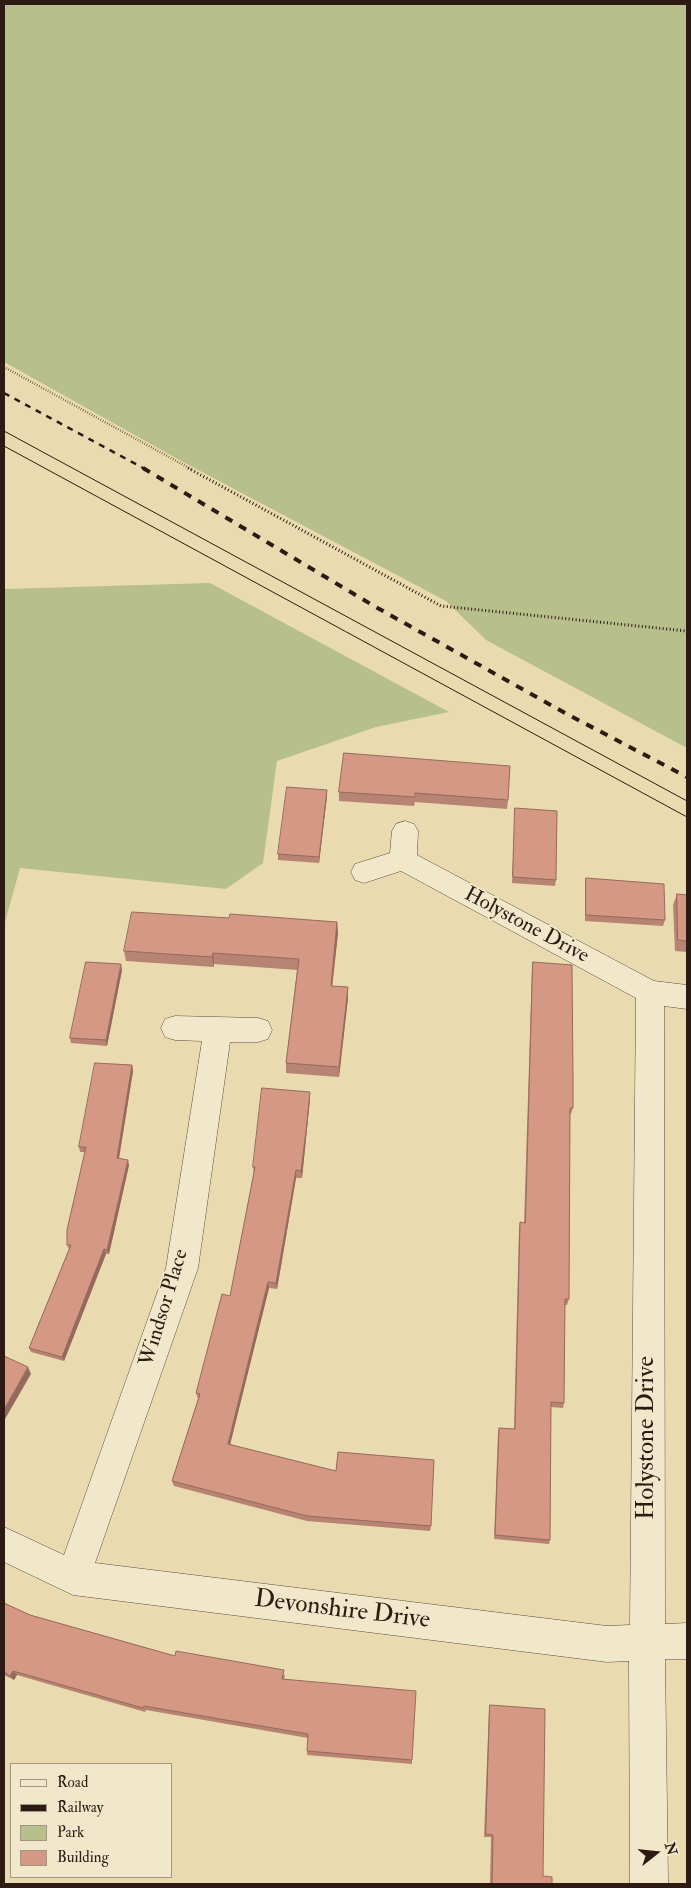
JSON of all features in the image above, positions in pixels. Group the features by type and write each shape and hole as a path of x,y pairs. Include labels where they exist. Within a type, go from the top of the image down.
{"street":[{"path":"364,872 403,860 405,831"},
{"name":"Holystone Drive","path":"403,860 650,992 687,997"},
{"name":"Holystone Drive","path":"650,992 647,1644 650,1884"},
{"path":"175,1028 258,1030"},
{"name":"Windsor Place","path":"73,1578 182,1268 218,1029"},
{"name":"Devonshire Drive","path":"4,1544 73,1578 607,1644 647,1644 687,1640"}],"path":[{"path":"4,367 441,606 687,631"}],"green space":[{"path":"4,4 687,4 687,748 486,640 446,601 183,462 4,362"},
{"path":"210,583 449,712 376,727 277,761 263,863 226,889 20,868 4,926 4,589"}],"building":[{"path":"344,753 510,766 508,800 415,793 415,797 339,792"},
{"path":"287,787 327,790 319,857 278,854"},
{"path":"515,808 557,811 556,880 513,877"},
{"path":"586,878 664,884 665,920 586,915"},
{"path":"677,894 687,895 687,941 678,940"},
{"path":"132,912 229,918 230,914 337,922 331,986 348,987 339,1067 286,1063 299,959 213,953 212,957 124,951"},
{"path":"86,962 121,964 106,1040 70,1038"},
{"path":"533,962 572,965 573,1108 570,1108 569,1299 565,1299 564,1403 551,1402 550,1540 495,1535 499,1428 515,1429 520,1222 525,1223"},
{"path":"95,1063 132,1065 117,1158 128,1160 107,1250 104,1249 62,1357 29,1348 71,1245 67,1245 67,1230 86,1147 79,1147"},
{"path":"262,1088 310,1092 301,1171 296,1170 276,1283 268,1282 228,1444 336,1471 338,1452 434,1460 431,1526 307,1516 172,1481 200,1394 196,1393 222,1294 230,1296 255,1167 253,1167"},
{"path":"4,1356 28,1367 4,1410"},
{"path":"4,1603 30,1615 175,1656 176,1651 284,1670 282,1679 416,1691 412,1760 307,1751 308,1734 144,1706 143,1708 13,1671 10,1676 4,1672"},
{"path":"490,1705 545,1709 543,1876 552,1877 552,1884 492,1884 493,1835 486,1834"}],"tram line":[{"path":"4,431 687,801"},
{"path":"4,446 687,817"}],"railway":[{"path":"4,393 145,469"},
{"path":"143,468 374,606 565,713 687,777"}]}
